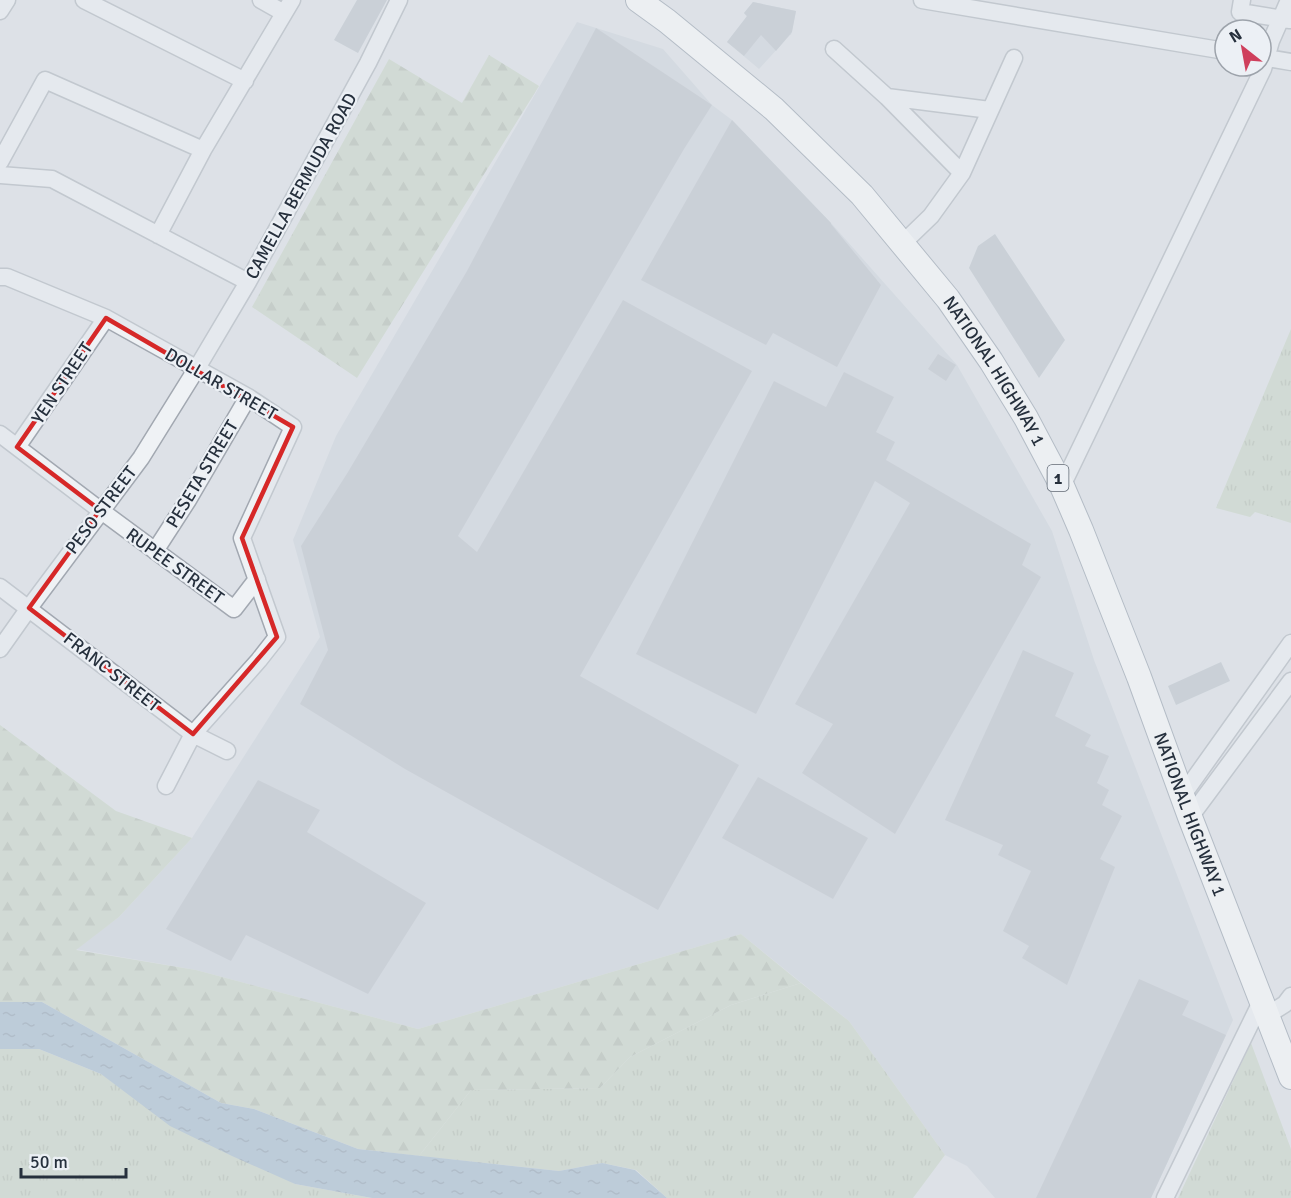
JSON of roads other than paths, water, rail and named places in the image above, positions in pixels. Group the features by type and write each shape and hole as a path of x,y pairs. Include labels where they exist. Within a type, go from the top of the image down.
{"highway":[{"name":"NATIONAL HIGHWAY 1","path":"638,0 774,109 862,195 948,299 991,361 1026,418 1062,486 1139,677 1186,806 1291,1077"}],"street":[{"path":"0,11 7,0"},
{"path":"84,0 245,81"},
{"path":"158,235 203,150 288,6 261,0"},
{"name":"CAMELLA BERMUDA ROAD","path":"197,368 248,282 368,63 399,0"},
{"path":"922,0 1213,49"},
{"path":"1242,0 1240,12 1287,19"},
{"path":"1273,40 1287,19 1289,0"},
{"path":"834,49 887,97 962,173"},
{"path":"902,244 931,216 962,173 1014,58"},
{"path":"1273,59 1291,62"},
{"path":"1062,486 1259,78"},
{"path":"0,162 45,80 203,150"},
{"path":"887,97 990,110"},
{"path":"0,175 52,179 248,282"},
{"name":"DOLLAR STREET","path":"2,281 106,318 248,397 293,427 242,538 277,637 260,660 193,734 166,786"},
{"name":"YEN STREET","path":"17,447 106,318"},
{"name":"PESO STREET","path":"0,649 100,510 141,458 197,368"},
{"name":"PESETA STREET","path":"155,551 188,500 248,397"},
{"name":"RUPEE STREET","path":"0,434 234,609 257,579"},
{"name":"FRANC STREET","path":"0,587 193,734 227,751"},
{"path":"1186,806 1291,643"},
{"path":"1186,806 1291,681"},
{"path":"1165,1198 1264,1009 1285,1004 1291,996"}],"water":[{"path":"0,1002 42,1002 221,1103 254,1109 358,1149 559,1171 602,1163 635,1170 667,1198 372,1198 295,1184 170,1126 101,1074 39,1049 0,1049"}]}
